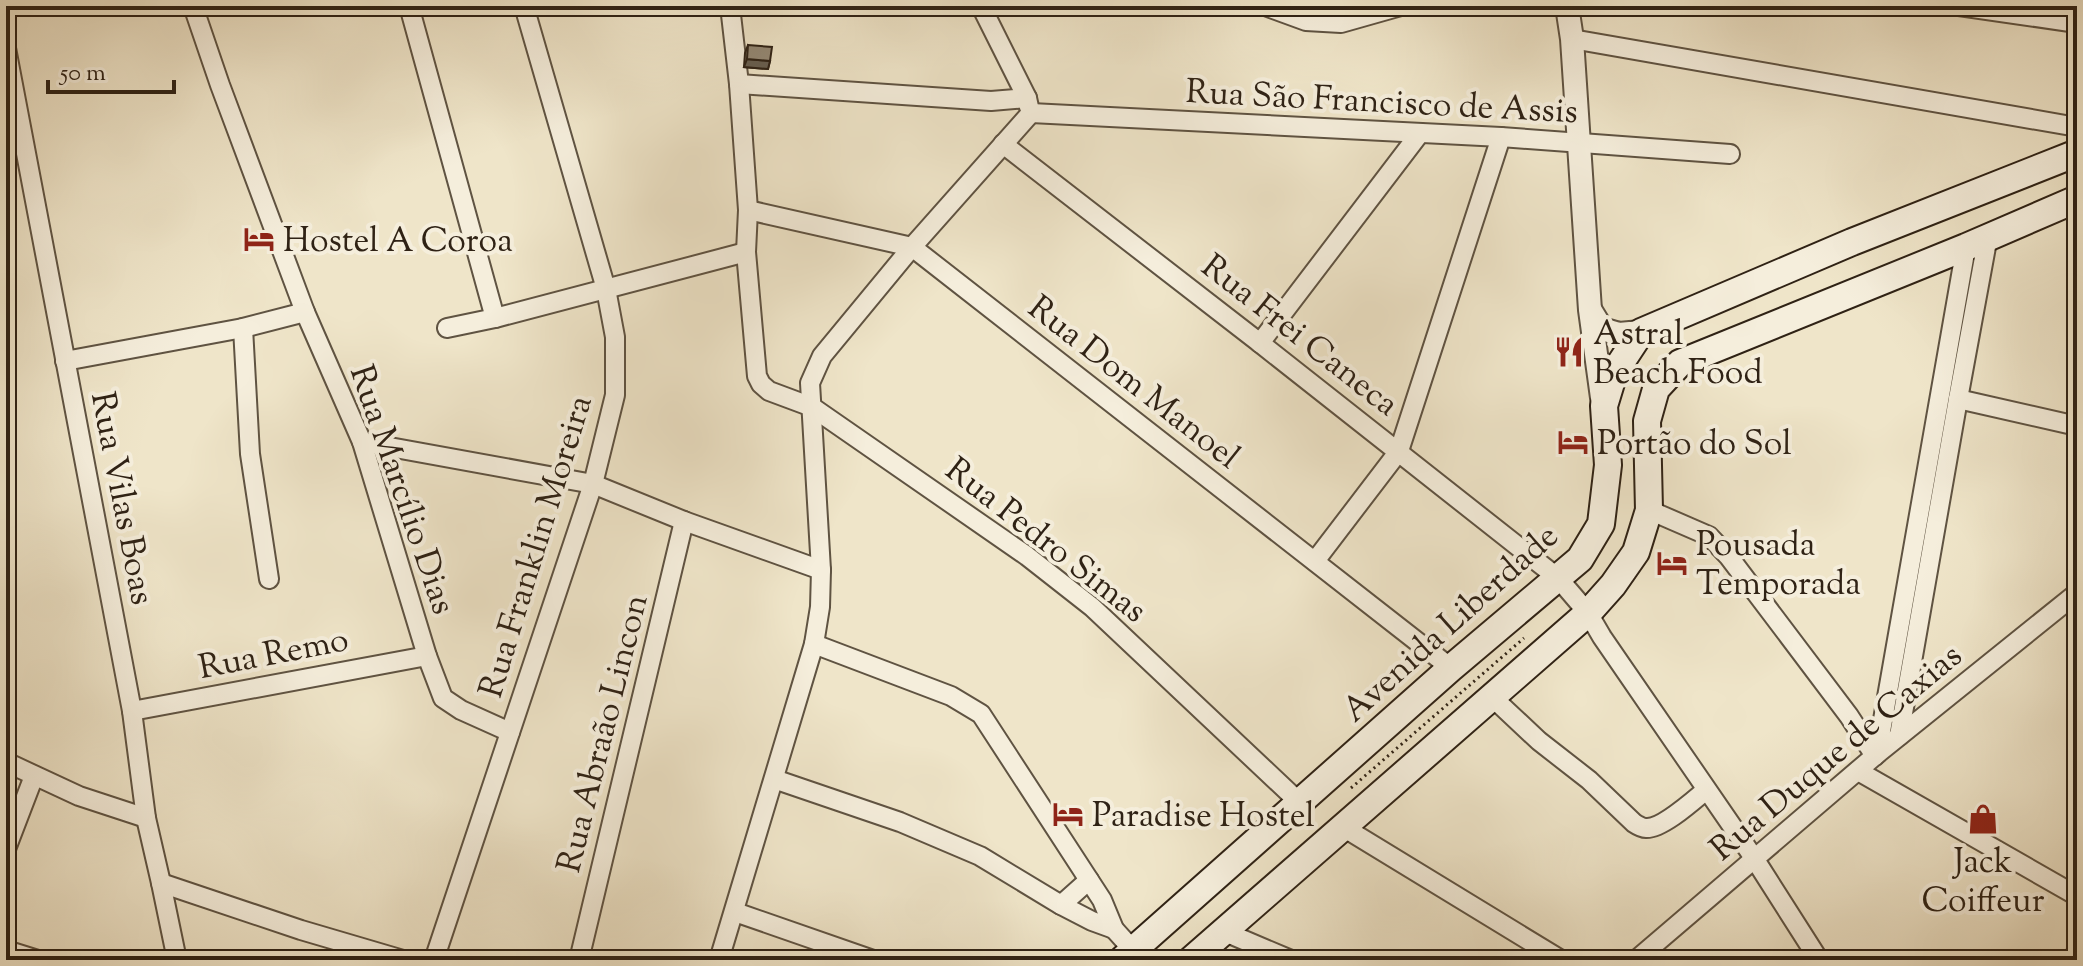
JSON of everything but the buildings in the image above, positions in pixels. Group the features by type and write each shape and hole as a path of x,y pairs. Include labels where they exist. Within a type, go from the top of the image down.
{"main road":[{"path":"1641,332 1852,242 2077,153"},
{"path":"1191,960 1588,613 1613,585 1636,552 1649,510 1647,421 1656,389 1680,363 2077,199"},
{"name":"Avenida Liberdade","path":"1132,957 1451,668 1580,559 1601,524 1608,465 1604,406 1614,373 1641,332"}],"street":[{"name":"Rua Marcílio Dias","path":"193,6 305,312 362,442 427,656 443,698 461,710 510,732"},
{"path":"409,6 495,318"},
{"name":"Rua Franklin Moreira","path":"434,960 593,484 615,395 615,337 606,289 524,6"},
{"name":"Rua Pedro Simas","path":"730,6 748,210 746,252 757,376 761,384 769,391 812,407 1027,556 1092,607 1300,803"},
{"path":"719,960 814,644 820,607 821,570 810,383 822,356 1003,144 1029,106 981,6"},
{"path":"1265,6 1306,21 1341,23 1401,6"},
{"path":"1567,6 1572,39 1590,310 1604,406"},
{"path":"1959,6 2077,23"},
{"path":"1572,39 2077,127"},
{"name":"Rua Vilas Boas","path":"6,48 8,73 132,711 146,818 177,960"},
{"name":"Rua São Francisco de Assis","path":"739,84 1730,154"},
{"path":"1260,343 1420,133"},
{"path":"1315,561 1399,451 1501,137"},
{"name":"Rua Frei Caneca","path":"1003,144 1558,578 1588,613 1754,858 1819,960"},
{"name":"Rua Dom Manoel","path":"748,210 912,247 1451,668"},
{"path":"1942,438 1958,399 1977,242"},
{"path":"1649,510 1709,536 1729,557 1876,755 1897,718 1977,242"},
{"path":"447,328 746,252"},
{"path":"1590,310 1602,329 1619,334 1641,332"},
{"path":"65,361 243,328 305,312"},
{"path":"243,328 250,454 269,579"},
{"path":"1958,399 2077,426"},
{"path":"362,442 593,484 684,521 821,570"},
{"name":"Rua Abraão Lincon","path":"579,960 684,521"},
{"name":"Rua Duque de Caxias","path":"1897,718 1934,707 2077,593"},
{"path":"814,644 951,696 981,714 1102,900 1114,929 1132,957"},
{"name":"Rua Remo","path":"132,711 427,656"},
{"path":"1491,696 1642,828 1649,829 1675,815 1706,790"},
{"path":"1897,718 1934,707"},
{"name":"Rua Duque de Caxias","path":"1636,960 1876,755"},
{"path":"6,762 79,796 146,818"},
{"path":"1858,771 2077,896"},
{"path":"6,849 34,776"},
{"path":"774,779 900,822 980,856 1061,905 1114,929"},
{"path":"1343,827 1561,960"},
{"path":"1061,905 1089,880"},
{"path":"161,883 403,960"},
{"path":"735,912 873,960"},
{"path":"1225,932 1291,960"},
{"path":"6,950 38,960"},
{"path":"2072,960 2077,951"}],"place":[{"name":"Hostel A Coroa","path":"259,239"},
{"name":"Astral Beach Food","path":"1569,352"},
{"name":"Portão do Sol","path":"1573,442"},
{"name":"Pousada Temporada","path":"1672,563"},
{"name":"Paradise Hostel","path":"1068,814"},
{"name":"Jack Coiffeur","path":"1983,819"}]}
